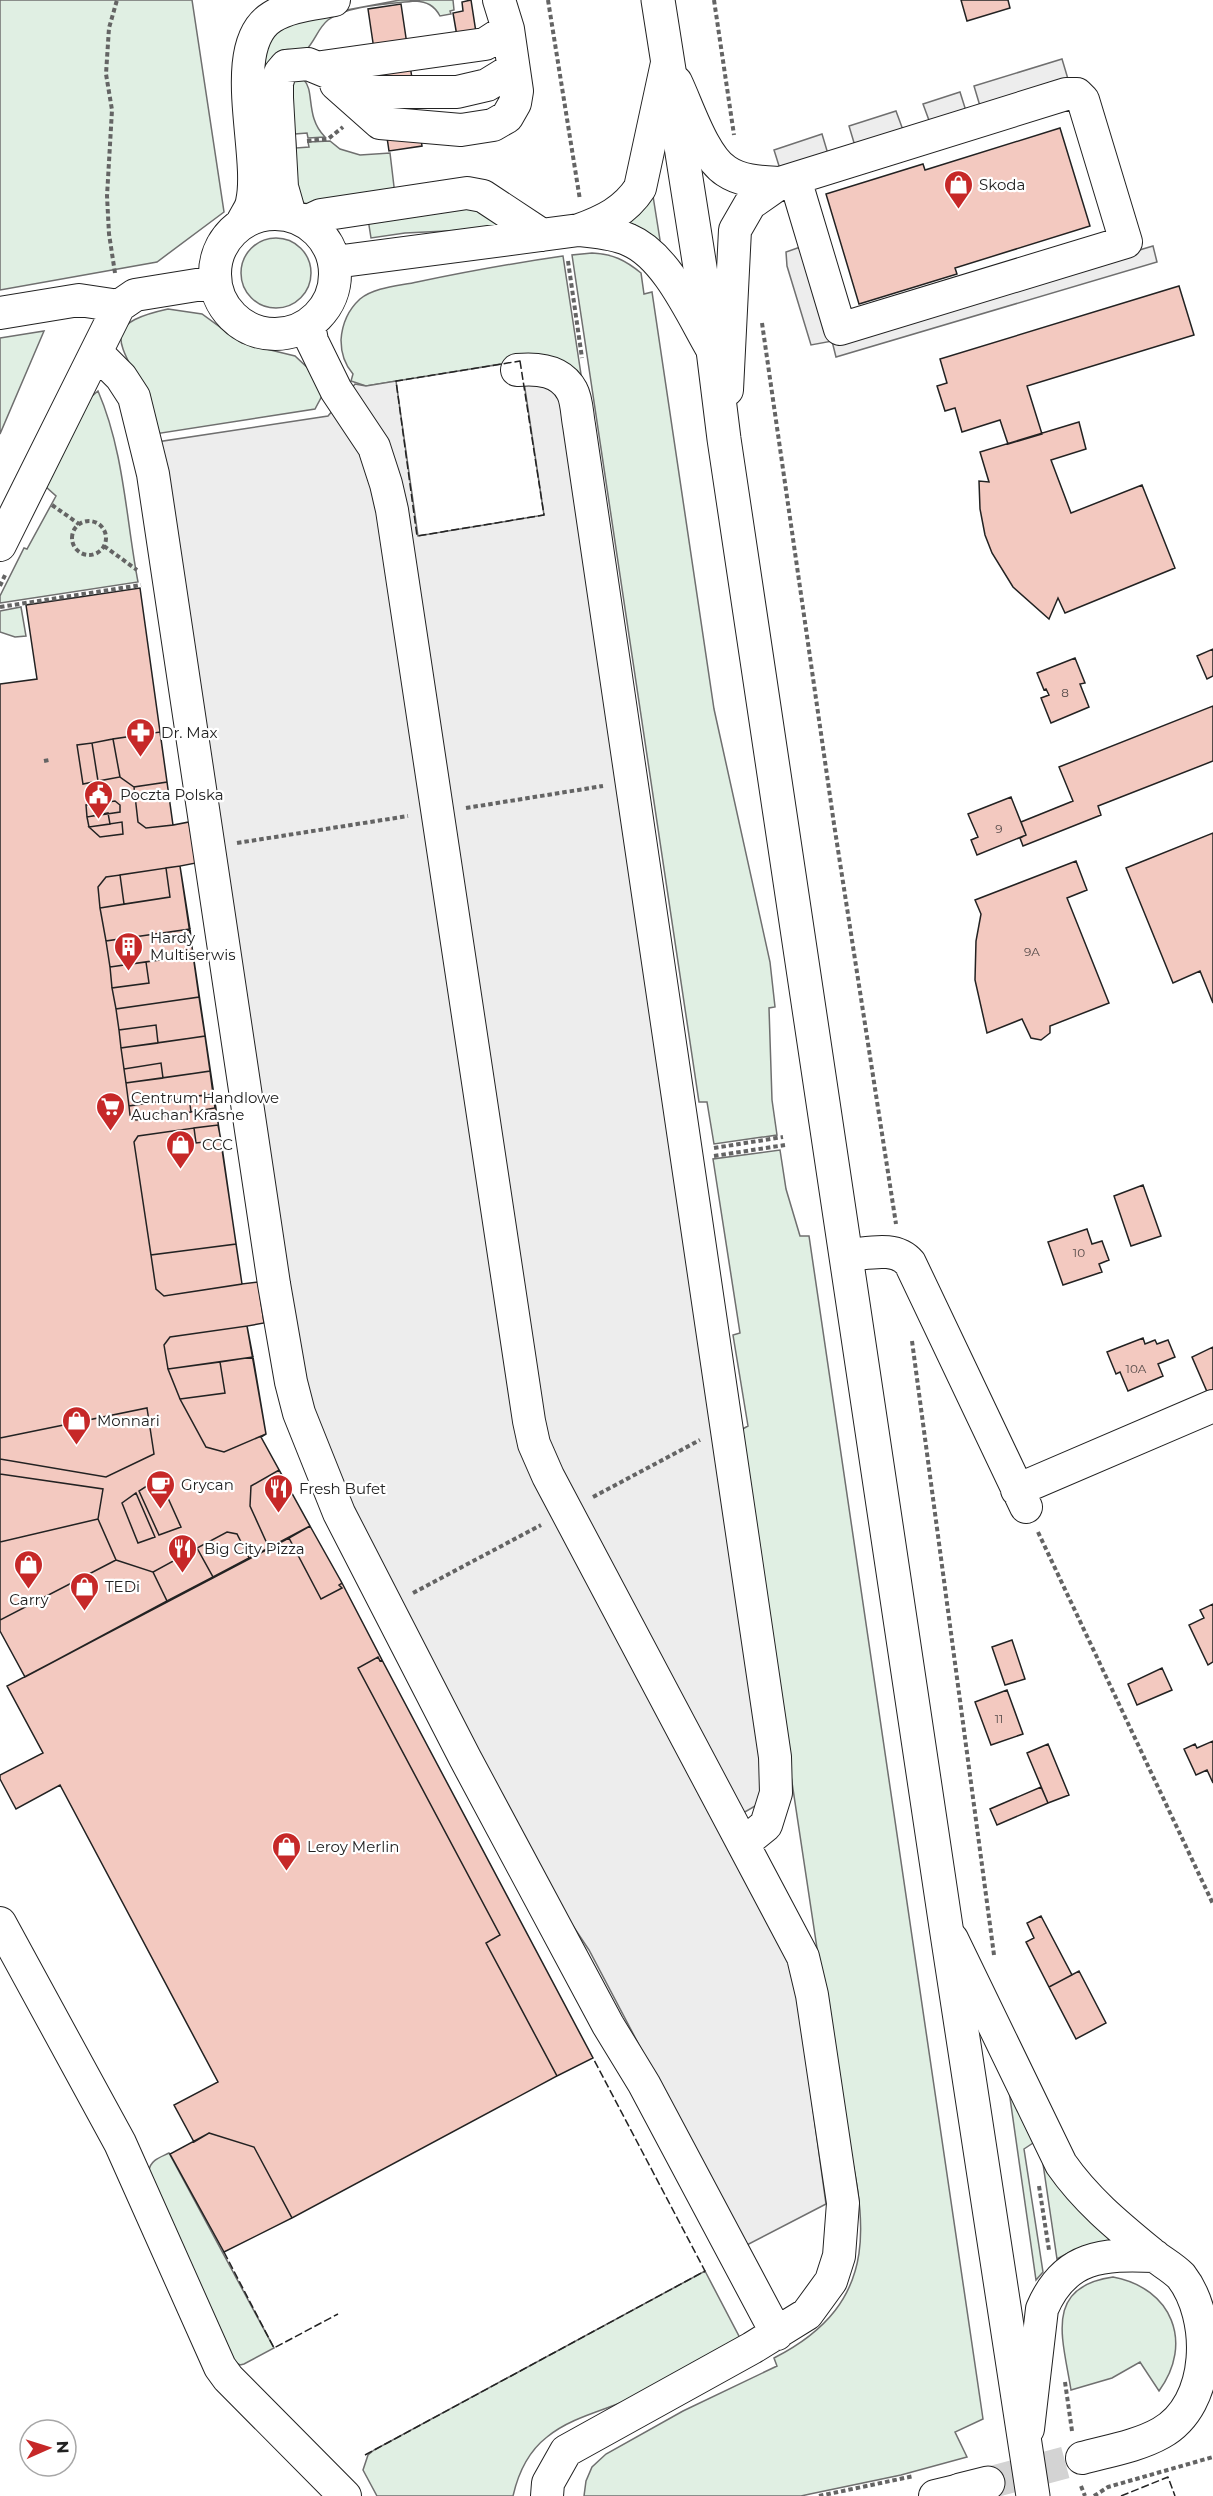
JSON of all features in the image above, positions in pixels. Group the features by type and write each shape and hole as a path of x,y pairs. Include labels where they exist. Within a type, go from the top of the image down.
{"main road":[{"path":"658,0 713,350 724,439 946,1927 1034,2496"}],"street":[{"path":"334,0 282,11 261,26 249,48 248,68 254,171 252,203 242,223 220,248 215,265 215,282 220,302 233,318 250,329 269,335 290,333 309,325 326,308 335,286 335,262 324,239 298,219 282,187 277,83 280,73 286,66 300,63 318,68 485,44 503,14"},
{"path":"318,68 380,123 461,130 493,125 507,117 516,97 503,14"},
{"path":"579,230 624,208 640,188 667,62"},
{"path":"667,62 708,151 725,170 756,182 788,181"},
{"path":"724,439 735,230 750,204 788,181 1066,94 1077,94 1083,100 1126,242 840,328 788,181"},
{"path":"242,223 266,214 298,219 467,193 483,196 542,235"},
{"path":"335,262 579,230 629,239 661,263 713,350"},
{"path":"0,545 119,306 135,295 215,282"},
{"path":"0,313 79,300 119,306"},
{"path":"309,325 312,341 336,390 374,447 392,510 534,1444 548,1476 616,1607 803,1957 812,1995 843,2203 839,2256 831,2281 807,2314 777,2334 566,2451 548,2483 548,2496"},
{"path":"97,353 121,377 134,397 153,474 274,1284 291,1382 299,1413 339,1513 465,1758 777,2334"},
{"path":"517,370 538,368 556,375 572,391 579,424 775,1757 777,1793 766,1825 744,1843"},
{"path":"846,1255 892,1252 902,1254 910,1263 1021,1499 1213,1406"},
{"path":"0,1923 120,2143 220,2367 345,2496"},
{"path":"946,1927 1061,2164 1078,2189 1155,2256 1183,2277 1195,2294 1202,2312 1207,2350 1201,2379 1188,2407 1176,2422 1162,2433 1148,2439 1082,2458"},
{"path":"1026,2439 1042,2309 1048,2294 1076,2265 1088,2260 1114,2255 1155,2256"}],"path":[{"path":"117,0 109,28 106,74 112,110 107,196 109,234 119,306"},
{"path":"548,0 582,209 579,230"},
{"path":"303,141 328,139"},
{"path":"44,500 78,525"},
{"path":"88,521 99,524 106,533 104,546 98,553 81,554 77,551 72,536 78,525 88,521"},
{"path":"104,546 136,570 144,569"},
{"path":"0,607 146,584 145,578"},
{"path":"711,1148 783,1137"},
{"path":"713,1168 711,1156 784,1145"},
{"path":"1021,1499 1213,1904"},
{"path":"1094,2496 1108,2487 1213,2457"},
{"path":"819,2496 950,2486"}],"green space":[{"path":"0,0 192,0 224,212 157,262 0,290"},
{"path":"400,0 453,0 454,10 450,11 451,14 440,16 430,5 415,1 370,6 336,15 325,23 306,50 283,50 271,59 266,73 267,105 258,64 263,45 288,21"},
{"path":"304,80 309,91 312,113 325,137 308,138 307,133 295,134 296,148 309,147 308,142 330,141 340,149 360,155 390,153 395,195 312,205 304,203 296,194 291,81"},
{"path":"653,196 659,243 628,225 628,220"},
{"path":"476,207 500,225 487,229 405,233 371,238 368,219"},
{"path":"276,238 295,244 305,254 311,273 305,292 295,302 276,308 257,302 247,292 241,273 247,254 257,244"},
{"path":"592,253 613,256 630,265 641,273 644,294 652,292 714,709 770,962 775,1007 769,1008 772,1100 777,1135 714,1144 707,1102 699,1102 572,255"},
{"path":"563,256 582,381 520,361 366,386 351,381 353,374 343,354 342,334 349,313 366,295 395,286"},
{"path":"168,309 202,314 242,343 295,356 311,371 323,394 315,409 155,434 148,405 122,347 121,337 124,328 132,321"},
{"path":"44,331 0,434 0,338"},
{"path":"98,391 114,437 138,582 0,603 0,596 24,548 27,549 56,496 45,486 91,397"},
{"path":"21,607 26,636 15,637 0,632 0,611"},
{"path":"780,1150 786,1189 800,1236 809,1236 983,2419 955,2432 967,2457 901,2475 801,2496 584,2496 586,2481 592,2467 606,2454 683,2411 777,2366 774,2358 810,2335 835,2310 851,2283 859,2253 861,2221 857,2188 842,2114 739,1431 748,1426 733,1335 740,1333 713,1159"},
{"path":"1009,2091 1036,2141 1024,2149 1043,2272 1036,2280"},
{"path":"169,2153 274,2348 244,2364 240,2365 233,2361 149,2171 154,2162"},
{"path":"1042,2157 1123,2241 1088,2245 1057,2259"},
{"path":"705,2271 741,2340 624,2402 556,2430 530,2456 521,2471 513,2496 377,2496 363,2470 368,2455 374,2450"},
{"path":"1113,2277 1133,2283 1150,2293 1163,2305 1171,2320 1175,2337 1175,2354 1169,2373 1159,2391 1140,2362 1112,2378 1071,2390 1062,2334 1067,2304 1076,2292 1091,2283"}],"shaded area":[{"path":"1062,59 1068,79 980,106 974,86"},
{"path":"960,92 966,111 930,123 923,104"},
{"path":"896,111 903,130 855,146 849,126"},
{"path":"822,134 828,154 780,169 774,150"},
{"path":"806,245 832,341 811,345 787,266 786,252"},
{"path":"1153,246 1157,262 836,357 832,341"},
{"path":"539,379 566,403 768,1769 762,1802 719,1827 794,1971 826,2204 745,2246 589,1950 551,1893 340,1496 302,1399 157,442 328,416 355,384 366,386 396,381 418,536 544,515 524,382"}],"building":[{"path":"471,0 477,39 458,42 453,13 463,11 462,2"},
{"path":"961,0 1008,0 1010,8 967,21"},
{"path":"401,4 422,146 389,151 368,9"},
{"name":"Skoda","path":"1060,128 1090,226 955,268 957,274 859,304 826,194 923,164 925,170"},
{"path":"1179,286 1194,335 1027,386 1042,434 1008,444 1000,420 962,432 955,408 945,411 937,386 947,383 940,359"},
{"path":"1079,422 1086,449 1051,460 1071,513 1142,485 1175,568 1065,613 1058,598 1049,619 1013,587 992,553 985,535 980,509 979,481 989,482 980,452"},
{"name":"Centrum Handlowe Auchan Krasne","path":"140,588 173,825 189,822 196,863 180,866 242,1284 258,1282 264,1323 247,1326 266,1434 261,1437 310,1526 25,1677 0,1631 0,684 37,679 26,605"},
{"path":"1213,649 1213,676 1207,679 1197,656"},
{"path":"1075,658 1085,683 1080,684 1089,707 1051,723 1041,698 1049,695 1046,689 1044,690 1037,673"},
{"path":"1213,706 1213,761 1098,806 1101,815 1023,846 1020,838 1026,835 1021,822 1073,801 1059,767"},
{"name":"Dr. Max","path":"160,732 167,782 134,787 120,777 113,739"},
{"path":"113,739 120,777 98,781 92,743"},
{"path":"92,743 98,781 83,784 77,745"},
{"path":"167,782 173,825 146,828 138,822 134,787"},
{"path":"1011,797 1026,835 977,855 971,840 978,837 968,814"},
{"path":"115,801 120,805 120,812 87,817 86,805"},
{"name":"Poczta Polska","path":"108,813 110,824 89,827 87,817"},
{"path":"122,822 123,834 100,837 89,827"},
{"path":"1213,833 1213,1003 1200,971 1173,983 1126,868"},
{"path":"1076,861 1087,890 1067,898 1109,1003 1050,1026 1050,1033 1041,1040 1031,1038 1022,1019 987,1033 975,980 976,941 981,914 975,900"},
{"path":"180,866 190,929 106,941 100,908 170,897 166,868"},
{"path":"166,868 170,897 124,904 120,875"},
{"path":"120,875 124,904 100,908 98,887 106,877"},
{"path":"190,929 193,955 110,967 106,941"},
{"path":"193,955 199,997 116,1009 112,988 149,983 146,962"},
{"name":"Hardy Multiserwis","path":"146,962 149,983 112,988 110,967"},
{"path":"199,997 205,1036 158,1043 156,1025 119,1030 116,1009"},
{"path":"156,1025 158,1043 121,1048 119,1030"},
{"path":"205,1036 210,1071 163,1078 161,1063 124,1069 121,1048"},
{"path":"161,1063 163,1078 126,1083 124,1069"},
{"path":"210,1071 213,1094 129,1106 126,1083"},
{"path":"213,1094 215,1108 191,1112 189,1097"},
{"path":"189,1097 191,1112 136,1120 130,1115 129,1106"},
{"path":"218,1125 221,1140 196,1143 194,1128"},
{"name":"CCC","path":"194,1128 196,1143 221,1140 236,1244 151,1255 134,1142 138,1136"},
{"path":"1143,1185 1161,1236 1131,1246 1114,1196"},
{"path":"1087,1229 1092,1244 1102,1241 1109,1260 1099,1264 1102,1272 1063,1285 1048,1242"},
{"path":"236,1244 242,1284 164,1296 156,1289 151,1255"},
{"path":"247,1326 253,1357 168,1369 164,1345 170,1337"},
{"path":"1143,1338 1145,1344 1155,1340 1157,1344 1168,1340 1175,1357 1158,1364 1163,1376 1128,1391 1120,1372 1116,1374 1107,1352"},
{"path":"1213,1347 1213,1392 1208,1394 1192,1357"},
{"path":"253,1357 266,1434 224,1452 206,1447 180,1399 225,1393 220,1362"},
{"path":"220,1362 225,1393 180,1399 168,1369"},
{"name":"Monnari","path":"147,1408 154,1454 106,1477 0,1459 0,1438"},
{"name":"Fresh Bufet","path":"279,1470 310,1526 269,1548 250,1506 251,1486"},
{"path":"0,1474 103,1489 98,1519 0,1542"},
{"name":"Grycan","path":"159,1478 181,1527 159,1535 139,1491"},
{"path":"136,1493 155,1537 138,1543 122,1503"},
{"name":"Carry","path":"98,1519 116,1560 0,1620 0,1542"},
{"path":"310,1526 342,1583 339,1585 342,1588 321,1599 289,1538"},
{"path":"227,1532 237,1534 249,1558 213,1577 197,1548"},
{"name":"Leroy Merlin","path":"289,1538 321,1599 342,1588 339,1585 342,1583 382,1660 380,1661 378,1657 358,1668 500,1935 486,1943 557,2076 292,2218 254,2147 209,2133 194,2142 174,2105 218,2082 60,1785 16,1809 0,1779 0,1775 43,1753 7,1686"},
{"name":"Big City Pizza","path":"197,1548 213,1577 167,1601 153,1572"},
{"name":"TEDi","path":"116,1560 153,1572 167,1601 25,1677 0,1631 0,1620"},
{"path":"1213,1604 1213,1662 1208,1665 1189,1625 1204,1618 1200,1610"},
{"path":"1012,1640 1025,1679 1005,1685 992,1647"},
{"path":"378,1657 380,1661 382,1660 593,2058 557,2076 486,1943 500,1935 358,1668"},
{"path":"1162,1668 1172,1690 1137,1705 1128,1684"},
{"path":"1007,1690 1023,1734 991,1745 975,1702"},
{"path":"1213,1741 1213,1783 1207,1770 1196,1775 1184,1749 1195,1744 1197,1748"},
{"path":"1048,1744 1069,1795 1048,1803 1027,1753"},
{"path":"1041,1787 1048,1803 997,1825 990,1809"},
{"path":"1041,1916 1072,1975 1049,1987 1026,1942 1034,1938 1027,1923"},
{"path":"1079,1971 1106,2023 1076,2039 1049,1987"},
{"path":"209,2133 254,2147 292,2218 224,2252 170,2154"}],"tunnel":[{"path":"988,2483 1082,2458"}],"fence":[{"path":"520,361 544,515 417,536 396,381 520,361"},
{"path":"365,2455 705,2271 593,2058"},
{"path":"224,2252 274,2348 338,2314"},
{"path":"1121,2496 1168,2477 1175,2496"}],"place":[{"name":"Skoda","path":"958,210"},
{"name":"Dr. Max","path":"140,758"},
{"name":"Poczta Polska","path":"99,820"},
{"name":"Hardy Multiserwis","path":"129,972"},
{"name":"Centrum Handlowe Auchan Krasne","path":"110,1132"},
{"name":"CCC","path":"181,1170"},
{"name":"Monnari","path":"76,1446"},
{"name":"Grycan","path":"160,1510"},
{"name":"Fresh Bufet","path":"278,1514"},
{"name":"Big City Pizza","path":"183,1574"},
{"name":"Carry","path":"29,1590"},
{"name":"TEDi","path":"84,1612"},
{"name":"Leroy Merlin","path":"286,1872"}]}
